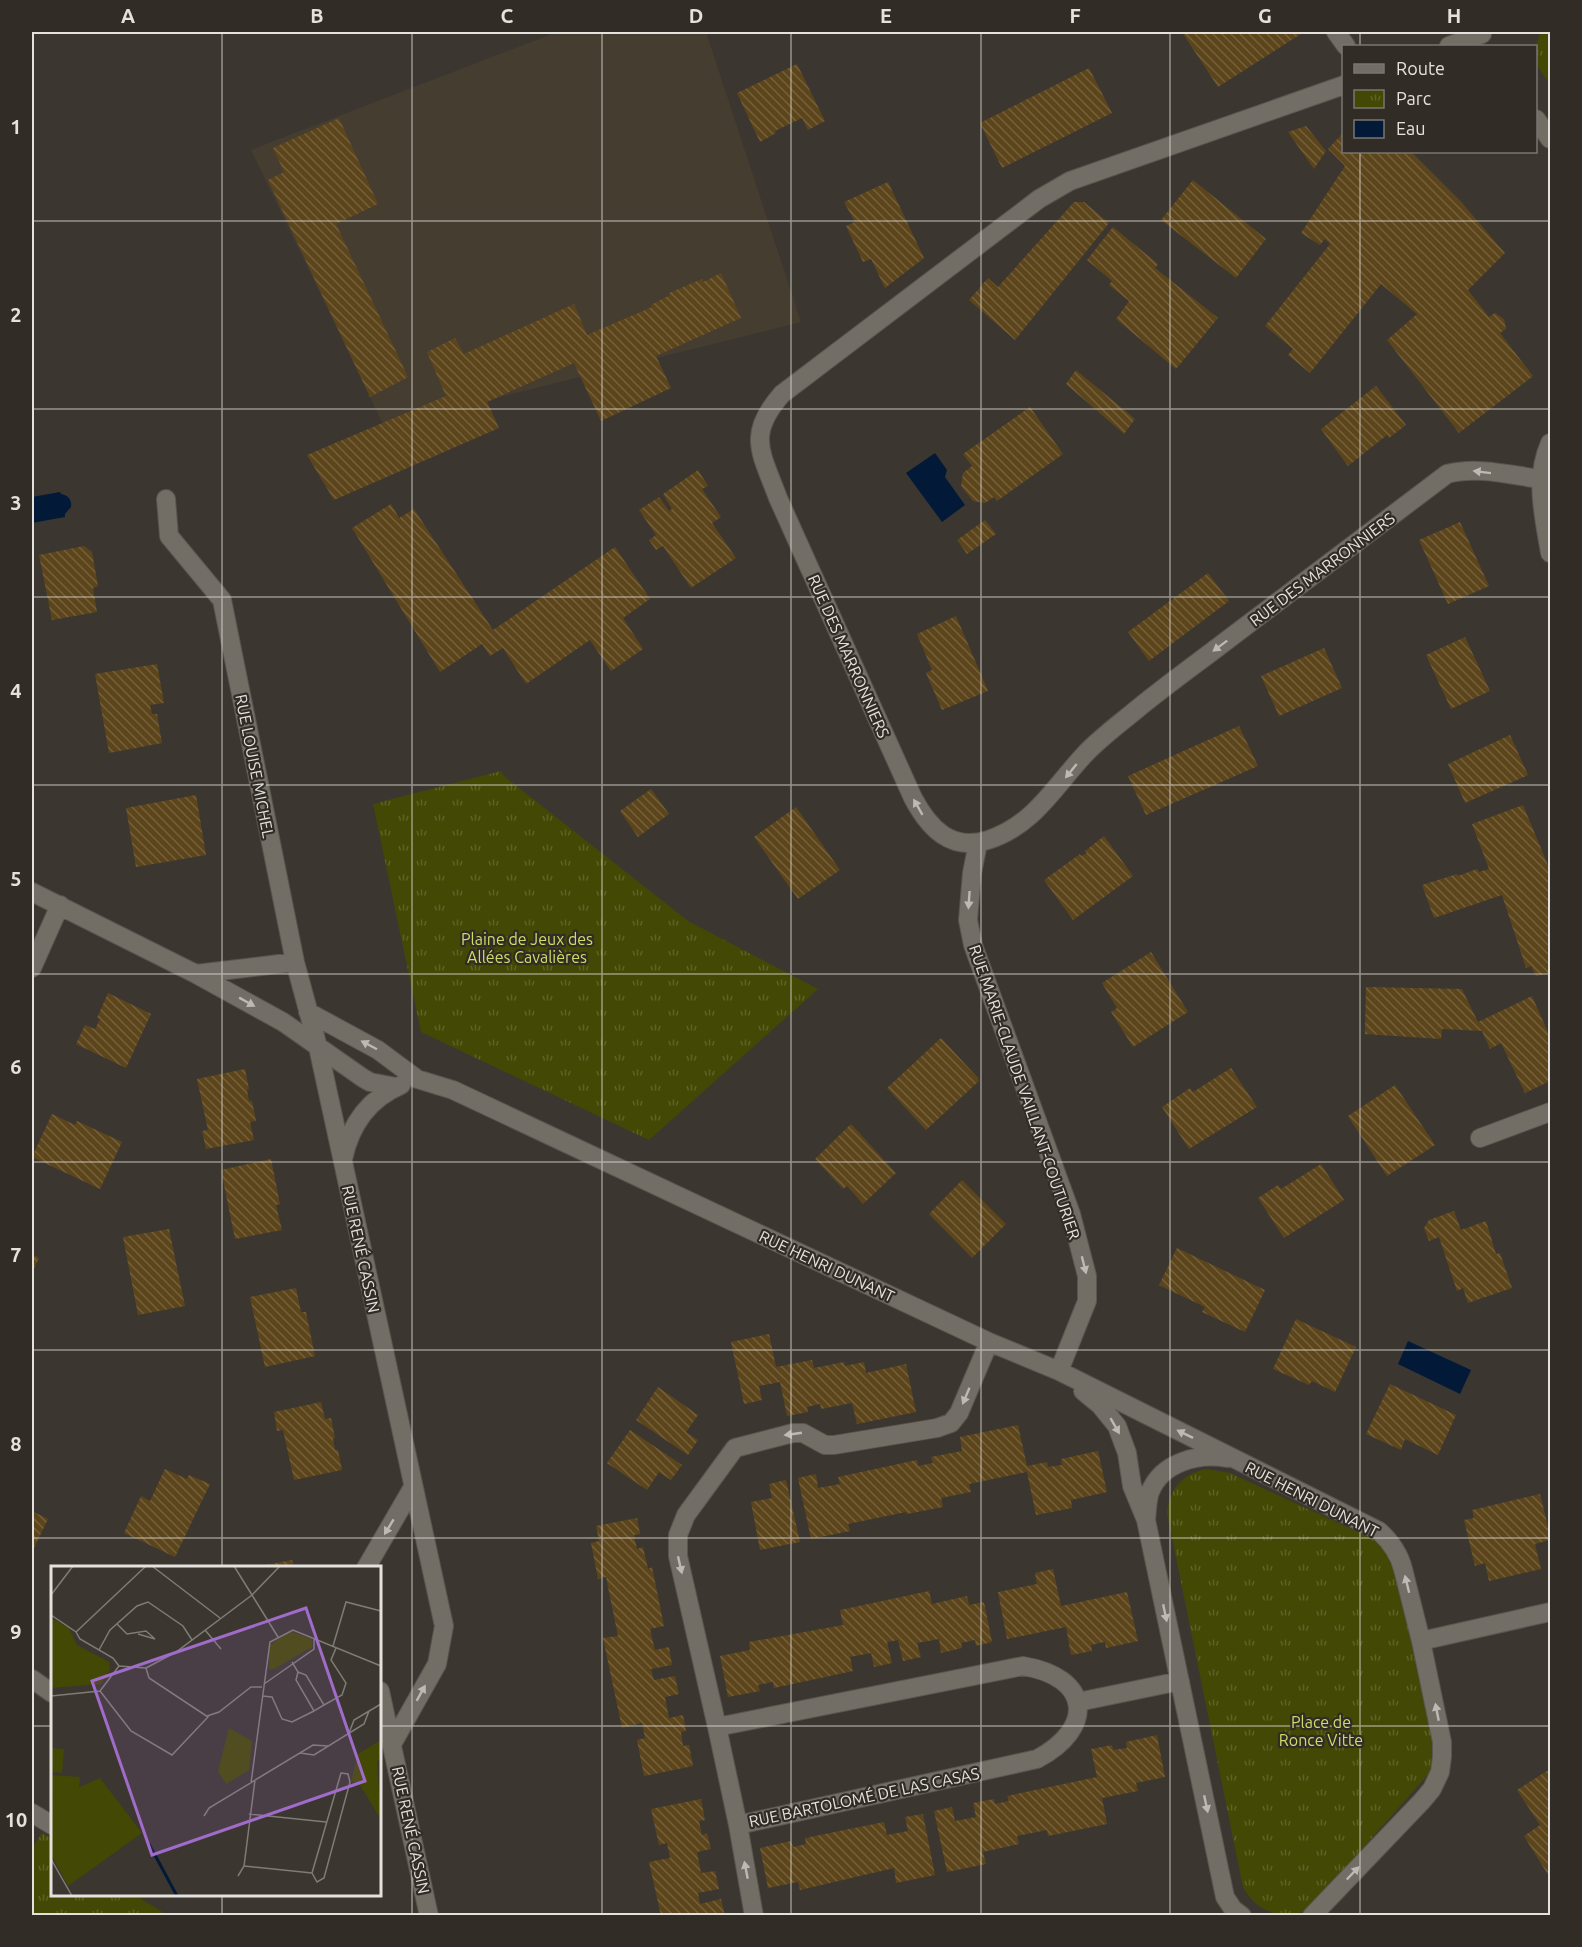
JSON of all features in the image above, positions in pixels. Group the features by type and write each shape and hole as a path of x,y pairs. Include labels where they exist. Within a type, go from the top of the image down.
{"street":[{"path":"1336,32 1345,45"},
{"path":"1453,45 1484,37"},
{"name":"RUE DES MARRONNIERS","path":"1342,86 1070,181 1039,199 782,394 769,409 760,427 763,459 778,498 913,798 927,822 949,839 963,843 978,843 1014,828 1046,802 1085,753 1139,708 1447,474 1473,470 1540,479"},
{"path":"1537,120 1551,139"},
{"path":"1551,444 1544,458 1540,479 1551,553"},
{"name":"RUE LOUISE MICHEL","path":"166,499 169,536 222,600 295,962 308,1012"},
{"name":"RUE MARIE-CLAUDE VAILLANT-COUTURIER","path":"978,843 972,873 968,920 973,945 1071,1214 1087,1276 1087,1301 1059,1371"},
{"path":"32,892 196,974 283,1022 370,1082 396,1087"},
{"path":"32,968 60,905"},
{"path":"196,974 295,962"},
{"name":"RUE HENRI DUNANT","path":"308,1012 378,1050 417,1079 453,1090 989,1342 1059,1371 1379,1532 1387,1539 1401,1558 1442,1742 1442,1757 1437,1781 1422,1801 1312,1916"},
{"name":"RUE RENÉ CASSIN","path":"308,1012 318,1047 444,1626 436,1664 392,1744"},
{"path":"342,1162 353,1126 364,1113 384,1094 417,1079"},
{"path":"1480,1138 1551,1112"},
{"name":"RUE BARTOLOMÉ DE LAS CASAS","path":"989,1342 959,1413 951,1423 937,1428 834,1445 825,1445 803,1433 741,1446 730,1453 686,1515 676,1546 738,1825 1037,1759 1053,1750 1068,1735 1077,1721 1078,1702"},
{"path":"1059,1371 1100,1404 1117,1426 1127,1453 1132,1486 1146,1520 1226,1906 1242,1916"},
{"name":"RUE HENRI DUNANT","path":"1146,1520 1150,1492 1172,1467 1189,1458 1234,1459"},
{"path":"367,1566 413,1487"},
{"path":"1421,1641 1551,1612"},
{"path":"717,1727 1023,1666 1038,1668 1053,1674 1070,1687 1078,1702 1180,1682"},
{"path":"32,1679 51,1692"},
{"name":"RUE RENÉ CASSIN","path":"381,1694 429,1916"},
{"path":"32,1813 51,1825"},
{"path":"738,1825 754,1916"}],"shaded area":[{"path":"557,32 706,32 801,322 384,426 251,150"}],"green space":[{"path":"1540,32 1550,32 1550,83 1537,64 1537,45"},
{"name":"Plaine de Jeux des Allées Cavalières","path":"501,771 504,776 688,921 818,989 649,1140 421,1032 373,804"},
{"name":"Place de Ronce Vitte","path":"1206,1469 1230,1473 1375,1540 1383,1546 1393,1561 1435,1748 1432,1770 1308,1910 1288,1915 1263,1908 1255,1903 1243,1887 1167,1513 1168,1504 1179,1484 1190,1475"},
{"path":"42,1833 51,1838 51,1896 137,1896 167,1915 32,1915 32,1849"}],"water":[{"path":"935,453 947,470 945,477 965,505 942,522 906,473"},
{"path":"60,492 71,502 71,507 65,517 32,523 32,497"},
{"path":"1408,1341 1471,1370 1460,1394 1398,1364"}],"building":[{"path":"1182,32 1304,32 1218,87"},
{"path":"797,64 825,121 808,130 802,118 775,131 776,133 760,142 737,93"},
{"path":"1089,68 1112,113 1002,168 980,123"},
{"path":"339,118 378,204 336,224 408,377 370,397 268,180 284,172 273,148"},
{"path":"1306,126 1326,151 1314,169 1288,132"},
{"path":"1342,134 1342,153 1412,153 1462,203 1505,253 1468,290 1489,317 1495,313 1504,319 1506,329 1500,333 1533,376 1459,433 1387,340 1417,314 1381,284 1310,373 1288,355 1293,349 1265,326 1330,244 1325,239 1320,245 1301,233 1345,166 1328,149"},
{"path":"1193,180 1266,239 1236,278 1161,220"},
{"path":"888,182 924,258 885,288 871,259 863,262 846,226 855,222 844,202"},
{"path":"1074,202 1084,202 1109,223 1015,340 969,300 988,278 998,287"},
{"path":"1113,227 1158,264 1155,268 1218,318 1176,369 1116,319 1129,301 1109,285 1112,281 1087,260"},
{"path":"721,273 741,318 656,356 671,388 601,421 574,363 487,402 499,428 334,500 307,455 446,396 427,352 455,338 464,354 574,304 587,335 652,307 651,305 670,295 669,293 702,279 703,282"},
{"path":"1076,370 1135,419 1124,434 1066,384"},
{"path":"1376,386 1406,425 1389,438 1387,435 1348,466 1321,429"},
{"path":"1030,407 1063,454 997,501 994,497 985,503 973,501 961,486 963,473 972,466 963,454"},
{"path":"698,470 708,486 702,489 721,517 712,523 736,558 691,588 663,546 656,550 649,540 656,535 639,510 659,497 669,511 672,509 663,494"},
{"path":"391,504 399,518 414,509 493,630 615,547 650,599 623,618 643,649 611,671 590,640 526,684 503,648 490,656 482,644 440,672 352,528"},
{"path":"985,520 996,534 967,554 957,540"},
{"path":"1460,522 1489,586 1448,604 1419,540"},
{"path":"84,546 92,552 98,586 93,588 97,612 52,620 39,555"},
{"path":"1208,573 1229,601 1149,661 1128,632"},
{"path":"956,616 988,691 942,710 926,673 932,670 917,634"},
{"path":"1465,637 1490,691 1451,709 1426,655"},
{"path":"1324,648 1342,688 1279,716 1261,676"},
{"path":"157,664 164,703 150,705 152,714 157,714 162,743 109,753 95,674"},
{"path":"1239,726 1258,766 1146,815 1128,776"},
{"path":"1510,735 1528,775 1465,803 1448,764"},
{"path":"651,789 669,814 638,837 620,811"},
{"path":"196,795 206,855 136,867 126,808"},
{"path":"1523,805 1550,870 1550,973 1536,976 1531,966 1526,968 1502,895 1434,918 1422,885 1477,869 1479,872 1489,869 1472,824"},
{"path":"796,807 840,870 798,899 754,837"},
{"path":"1104,836 1133,876 1073,920 1044,880 1080,854 1081,856 1087,853 1085,851"},
{"path":"1151,952 1188,1012 1133,1047 1111,1012 1117,1008 1102,983"},
{"path":"1366,987 1462,989 1478,1022 1532,996 1550,1037 1550,1081 1525,1093 1501,1043 1490,1049 1482,1031 1442,1029 1441,1039 1365,1034"},
{"path":"108,993 151,1014 126,1068 76,1044 85,1025 95,1029 100,1019 97,1018"},
{"path":"941,1038 979,1081 926,1130 887,1088"},
{"path":"1231,1068 1257,1107 1189,1149 1162,1107 1190,1088 1193,1092"},
{"path":"245,1069 249,1101 252,1101 256,1121 250,1122 254,1140 206,1149 202,1131 208,1130 197,1079"},
{"path":"1395,1085 1435,1145 1387,1176 1348,1116"},
{"path":"52,1114 75,1125 77,1121 122,1142 100,1189 32,1157"},
{"path":"851,1124 896,1173 863,1204 847,1186 843,1189 815,1159"},
{"path":"271,1159 280,1204 276,1205 282,1230 235,1239 221,1170"},
{"path":"1321,1164 1344,1200 1284,1238 1258,1198 1278,1185 1281,1189"},
{"path":"962,1180 1006,1224 972,1258 929,1214"},
{"path":"1454,1211 1461,1230 1486,1221 1496,1254 1500,1253 1512,1288 1468,1303 1463,1288 1457,1291 1439,1237 1429,1241 1424,1228 1429,1220"},
{"path":"169,1229 185,1306 138,1315 123,1237"},
{"path":"1177,1248 1265,1290 1245,1332 1202,1312 1205,1307 1159,1285"},
{"path":"32,1254 39,1258 32,1273"},
{"path":"296,1288 301,1312 306,1312 315,1356 265,1367 250,1297"},
{"path":"1296,1319 1356,1347 1335,1392 1312,1381 1309,1385 1273,1369"},
{"path":"769,1334 776,1367 812,1360 814,1368 844,1362 845,1366 864,1362 866,1373 906,1364 916,1412 857,1424 852,1403 821,1409 820,1404 807,1407 808,1412 787,1416 780,1382 759,1386 762,1400 744,1404 731,1342"},
{"path":"1390,1384 1456,1415 1438,1455 1405,1439 1401,1450 1366,1434"},
{"path":"658,1387 698,1415 686,1432 698,1440 688,1455 636,1420"},
{"path":"321,1402 325,1419 331,1418 335,1450 338,1450 342,1470 294,1480 283,1430 277,1431 274,1412"},
{"path":"1018,1425 1027,1466 1047,1462 1048,1467 1062,1465 1061,1459 1098,1451 1107,1492 1071,1500 1072,1508 1036,1515 1027,1472 969,1484 971,1492 941,1498 943,1507 848,1524 850,1531 811,1539 798,1478 816,1474 818,1488 840,1484 838,1477 917,1460 918,1466 933,1463 931,1457 962,1451 960,1437"},
{"path":"630,1430 682,1465 671,1480 659,1472 647,1490 607,1463"},
{"path":"165,1469 187,1479 189,1475 210,1484 175,1557 124,1533 141,1496 150,1501"},
{"path":"786,1480 800,1542 760,1550 751,1502 772,1498 769,1484"},
{"path":"1540,1494 1550,1535 1550,1540 1535,1544 1541,1569 1489,1581 1485,1563 1475,1566 1464,1520 1474,1518 1472,1510"},
{"path":"32,1511 48,1519 32,1552"},
{"path":"637,1518 640,1534 634,1535 637,1549 643,1547 648,1569 652,1567 664,1626 650,1629 655,1650 669,1647 672,1665 651,1669 654,1680 675,1676 679,1694 665,1697 669,1718 683,1715 686,1731 681,1732 683,1746 689,1745 693,1766 644,1776 637,1740 645,1738 642,1723 622,1728 603,1638 618,1636 606,1577 598,1579 591,1543 599,1541 596,1526"},
{"path":"292,1560 294,1566 260,1566"},
{"path":"1053,1569 1061,1606 1127,1592 1138,1641 1106,1648 1105,1642 1091,1645 1092,1651 1071,1655 1066,1627 1007,1639 998,1592 1037,1584 1035,1573"},
{"path":"929,1591 932,1604 967,1596 969,1605 984,1602 992,1642 976,1646 975,1640 961,1643 962,1648 941,1653 939,1639 917,1643 921,1657 903,1661 898,1640 887,1642 892,1663 874,1667 871,1653 850,1657 853,1671 774,1688 773,1682 758,1685 760,1691 728,1697 720,1656 750,1650 749,1642 843,1625 840,1610"},
{"path":"1157,1735 1165,1777 1136,1783 1138,1791 1102,1798 1107,1824 1048,1836 1047,1830 1017,1836 1019,1844 983,1852 986,1864 947,1872 934,1811 952,1807 955,1821 976,1817 973,1803 994,1799 995,1804 1009,1801 1007,1796 1097,1777 1091,1749 1112,1745 1113,1750 1127,1748 1126,1742"},
{"path":"1550,1769 1550,1878 1524,1836 1540,1825 1517,1790"},
{"path":"701,1799 705,1820 699,1821 702,1835 707,1833 711,1849 697,1852 701,1873 715,1871 719,1889 698,1893 700,1904 721,1899 725,1916 661,1916 649,1862 670,1858 667,1843 659,1845 651,1809"},
{"path":"923,1814 935,1875 896,1883 894,1868 800,1890 798,1882 768,1888 760,1848 791,1841 793,1847 806,1844 805,1838 884,1822 887,1835 908,1831 905,1817"}]}
